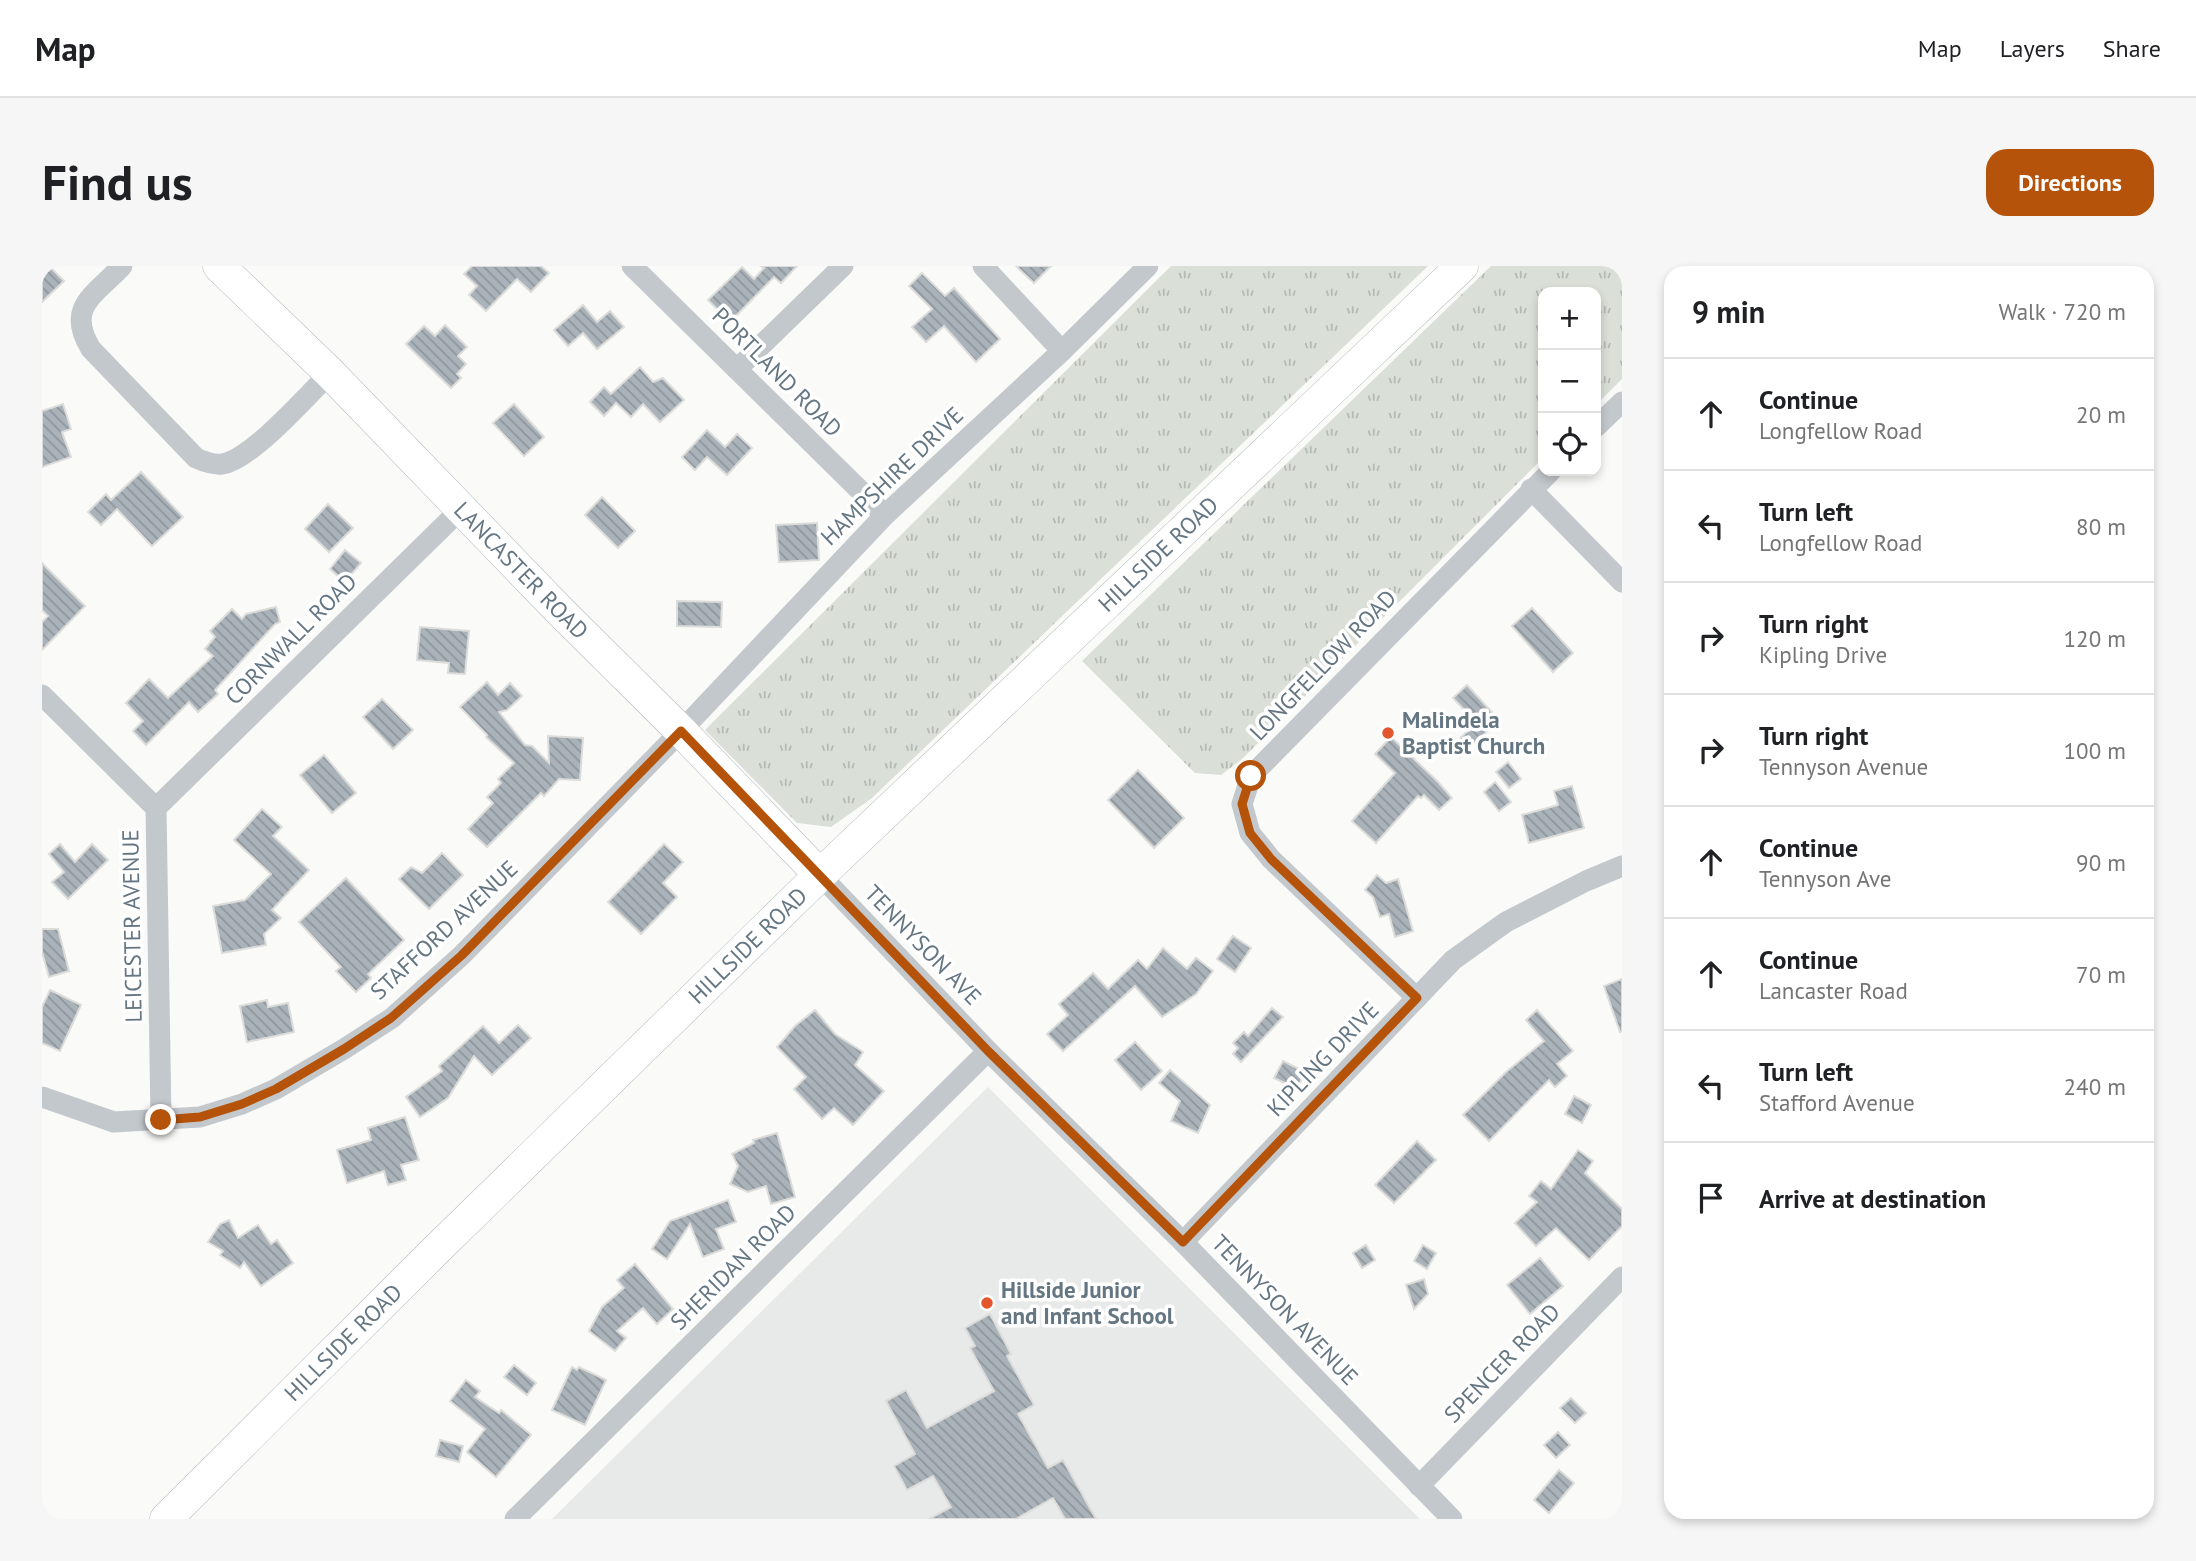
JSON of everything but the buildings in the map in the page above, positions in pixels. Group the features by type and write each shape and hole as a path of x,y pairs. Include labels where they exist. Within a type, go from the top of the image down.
{"main road":[{"name":"LANCASTER ROAD","path":"219,266 330,373 820,875"},
{"name":"HILLSIDE ROAD","path":"166,1519 434,1252 820,875 1462,266"}],"street":[{"path":"122,266 82,307 79,325 84,338 91,349 196,458 221,464 245,455 330,373"},
{"name":"PORTLAND ROAD","path":"632,266 885,515"},
{"path":"737,369 844,266"},
{"path":"983,266 1062,351"},
{"name":"HAMPSHIRE DRIVE","path":"681,731 885,515 1062,351 1148,266"},
{"path":"1601,422 1622,401"},
{"name":"LONGFELLOW ROAD","path":"1417,998 1271,859 1250,833 1242,804 1251,776 1545,476"},
{"path":"1531,489 1622,582"},
{"name":"CORNWALL ROAD","path":"156,808 462,508"},
{"name":"LEICESTER AVENUE","path":"42,695 156,808 161,1120"},
{"name":"STAFFORD AVENUE","path":"42,1097 114,1122 200,1117 242,1104 276,1089 391,1018 462,955 681,731"},
{"name":"KIPLING DRIVE","path":"1183,1242 1453,960 1506,922 1586,881 1622,866"},
{"name":"TENNYSON AVE","path":"820,875 988,1051"},
{"name":"TENNYSON AVENUE","path":"988,1051 1183,1242 1452,1519"},
{"name":"SHERIDAN ROAD","path":"515,1519 988,1051"},
{"name":"SPENCER ROAD","path":"1419,1486 1622,1277"}],"shaded area":[{"name":"Hillside Junior and Infant School","path":"988,1087 1420,1519 552,1519"}],"green space":[{"path":"1171,266 1428,266 872,798 831,827 797,823 705,730"},
{"path":"1491,266 1622,266 1622,379 1601,400 1601,287 1538,287 1538,463 1241,760 1221,775 1195,773 1082,661"}],"place":[{"name":"Malindela Baptist Church","path":"1388,733"},
{"name":"Hillside Junior and Infant School","path":"987,1303"}],"route":[{"path":"161,1120 200,1117 242,1104 276,1089 391,1018 462,955 681,731 988,1051 1183,1242 1417,998 1271,859 1250,833 1242,804 1251,776"}]}
